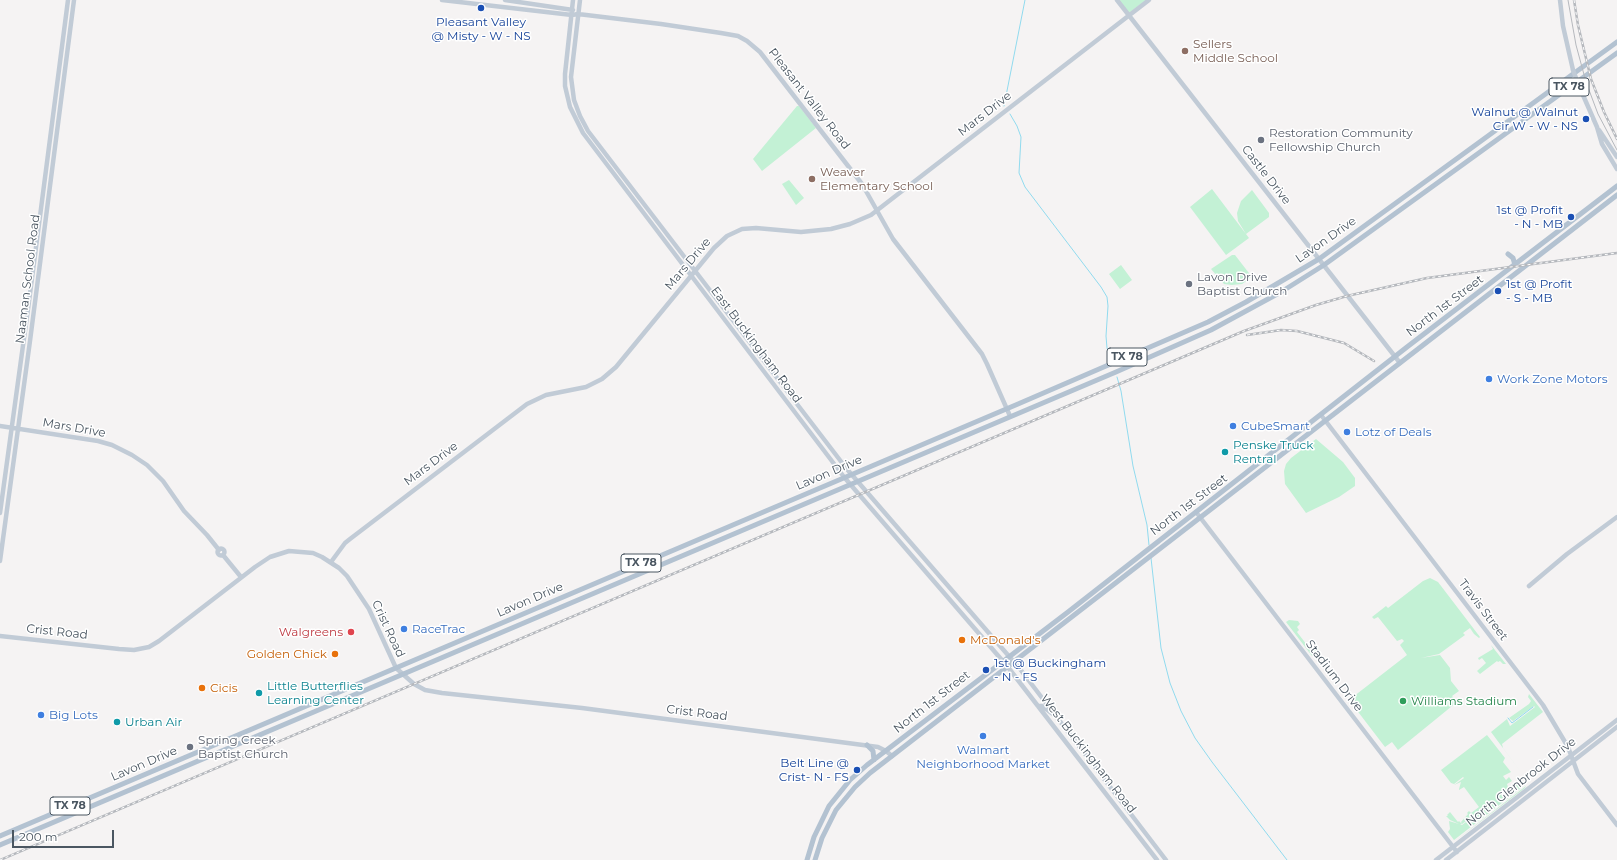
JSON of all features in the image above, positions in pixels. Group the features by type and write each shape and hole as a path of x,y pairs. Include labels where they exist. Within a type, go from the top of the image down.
{"main road":[{"name":"Naaman School Road","path":"0,513 68,0"},
{"name":"Naaman School Road","path":"0,561 74,0"},
{"name":"Pleasant Valley Road","path":"442,0 572,12"},
{"name":"Pleasant Valley Road","path":"505,0 578,14 721,33 738,36 747,41 760,52 854,173 862,184 893,239 982,354 1010,416"},
{"name":"East Buckingham Road","path":"573,0 565,86 570,107 576,122 583,133 844,477 1002,661"},
{"name":"East Buckingham Road","path":"580,0 571,77 574,100 588,131 851,474 1013,662"},
{"name":"Castle Drive","path":"1117,0 1400,362"},
{"name":"Mars Drive","path":"331,562 345,543 527,404 546,395 586,387 602,379 616,367 719,242 742,229 756,228 801,232 837,228 850,224 877,211 1150,0"},
{"path":"1560,0 1562,26 1573,70 1602,144 1617,169"},
{"name":"Lavon Drive","path":"0,836 1174,337 1232,309 1319,259 1617,42"},
{"name":"Lavon Drive","path":"0,845 858,482 1211,330 1275,296 1324,265 1617,53"},
{"path":"1597,128 1617,157"},
{"name":"North 1st Street","path":"815,860 822,838 836,810 855,787 892,756 1013,662 1153,545 1283,445 1395,356 1617,186"},
{"name":"North 1st Street","path":"807,860 814,836 829,806 850,780 874,760 1008,656 1059,622 1146,559 1617,195"},
{"path":"1508,254 1513,258 1515,265"},
{"path":"1484,289 1488,294"},
{"path":"1211,330 1230,317 1233,313 1232,309"},
{"path":"1174,337 1179,345"},
{"path":"1331,407 1335,412"},
{"name":"Travis Street","path":"1321,414 1543,705 1565,742 1572,756 1578,774 1617,825"},
{"name":"Mars Drive","path":"0,426 98,441 112,445 132,455 147,466 163,481 184,511 219,550 218,554 223,555 241,578"},
{"path":"1283,445 1287,451"},
{"name":"Stadium Drive","path":"1196,512 1457,852"},
{"path":"1529,586 1567,554 1617,517"},
{"path":"1155,552 1173,533 1174,529"},
{"name":"Crist Road","path":"0,636 119,649 134,650 149,647 270,557 289,552 313,554 331,562 347,576 369,609 396,668 402,675 414,684 431,692 582,708 867,745 881,748 892,756"},
{"path":"607,578 610,586"},
{"path":"936,584 942,580"},
{"path":"968,621 974,616"},
{"name":"West Buckingham Road","path":"1002,661 1157,860"},
{"name":"West Buckingham Road","path":"1013,662 1058,717 1166,860"},
{"path":"1038,706 1042,706 1058,717"},
{"path":"937,711 942,717"},
{"name":"North Glenbrook Drive","path":"1436,860 1617,720"},
{"name":"North Glenbrook Drive","path":"1446,860 1617,727"},
{"path":"223,741 227,749"},
{"path":"867,745 873,751 874,760"},
{"path":"140,777 144,784"},
{"path":"69,807 72,815"}],"green space":[{"path":"1119,0 1146,0 1129,13"},
{"path":"797,106 799,106 816,128 762,171 753,159"},
{"path":"789,180 804,198 796,205 782,184"},
{"path":"1212,189 1249,238 1226,255 1190,207"},
{"path":"1252,190 1269,213 1269,217 1246,234 1238,221 1237,213 1241,201"},
{"path":"1232,255 1235,255 1252,277 1242,284 1224,284 1211,269"},
{"path":"1121,265 1132,280 1120,289 1109,274"},
{"path":"1316,439 1343,462 1355,478 1355,486 1339,497 1306,513 1285,484 1284,471 1286,464 1291,458"},
{"path":"1430,578 1438,582 1480,637 1479,638 1474,634 1470,628 1463,633 1465,635 1439,654 1421,658 1440,655 1450,668 1451,681 1459,691 1452,696 1457,702 1398,750 1392,742 1385,747 1349,700 1407,655 1400,645 1404,641 1402,639 1397,641 1378,617 1374,619 1372,617 1386,606 1388,608 1423,581"},
{"path":"1289,620 1298,621 1300,624 1297,627 1299,630 1297,632 1310,649 1314,647 1316,649 1318,647 1319,650 1312,656 1286,622"},
{"path":"1491,645 1506,664 1497,661 1480,674 1477,671 1486,663 1482,658 1479,660 1478,658 1493,649"},
{"path":"1529,694 1543,712 1502,744 1503,748 1526,779 1491,732 1507,719 1510,726 1535,707 1534,706 1513,721 1509,718 1529,704 1531,701 1528,697"},
{"path":"1487,735 1505,758 1503,762 1511,772 1503,776 1506,780 1509,777 1512,781 1507,784 1509,789 1521,780 1525,785 1454,840 1448,832 1450,829 1449,821 1459,824 1450,820 1446,816 1448,816 1447,815 1450,812 1458,822 1459,821 1462,824 1461,822 1469,811 1471,813 1479,807 1464,787 1459,790 1461,782 1454,785 1464,778 1463,777 1454,784 1451,783 1441,770"},
{"path":"1526,786 1525,788 1455,841"}],"waterway":[{"path":"1004,106 1025,0"},
{"path":"1010,114 1021,137 1019,173 1025,187 1107,297 1108,306 1106,336 1107,348 1111,360"},
{"path":"1117,377 1121,391 1133,466 1147,525 1149,545"},
{"path":"1151,558 1161,648 1170,683 1181,711 1195,738 1212,762 1287,860"},
{"path":"1508,718 1512,723 1533,707"}],"tram line":[{"path":"1568,0 1576,45 1586,82 1598,114 1617,150"}],"railway":[{"path":"1574,0 1578,25 1591,79 1617,139"},
{"path":"0,860 1244,331 1316,305 1347,296 1427,278 1617,253"},
{"path":"1247,335 1281,330 1297,331 1344,343 1374,361"}],"place":[{"name":"Pleasant Valley @ Misty - W - NS","path":"481,8"},
{"name":"Sellers Middle School","path":"1185,51"},
{"name":"Walnut @ Walnut Cir W - W - NS","path":"1586,119"},
{"name":"Restoration Community Fellowship Church","path":"1261,140"},
{"name":"Weaver Elementary School","path":"812,179"},
{"name":"1st @ Profit - N - MB","path":"1571,217"},
{"name":"Lavon Drive Baptist Church","path":"1189,284"},
{"name":"1st @ Profit - S - MB","path":"1498,291"},
{"name":"Work Zone Motors","path":"1489,379"},
{"name":"CubeSmart","path":"1233,426"},
{"name":"Lotz of Deals","path":"1347,432"},
{"name":"Penske Truck Rentral","path":"1225,452"},
{"name":"RaceTrac","path":"404,629"},
{"name":"Walgreens","path":"351,632"},
{"name":"McDonald's","path":"962,640"},
{"name":"Golden Chick","path":"335,654"},
{"name":"1st @ Buckingham - N - FS","path":"986,670"},
{"name":"Cicis","path":"202,688"},
{"name":"Little Butterflies Learning Center","path":"259,693"},
{"name":"Williams Stadium","path":"1403,701"},
{"name":"Big Lots","path":"41,715"},
{"name":"Urban Air","path":"117,722"},
{"name":"Walmart Neighborhood Market","path":"983,736"},
{"name":"Spring Creek Baptist Church","path":"190,747"},
{"name":"Belt Line @ Crist- N - FS","path":"857,770"}]}
